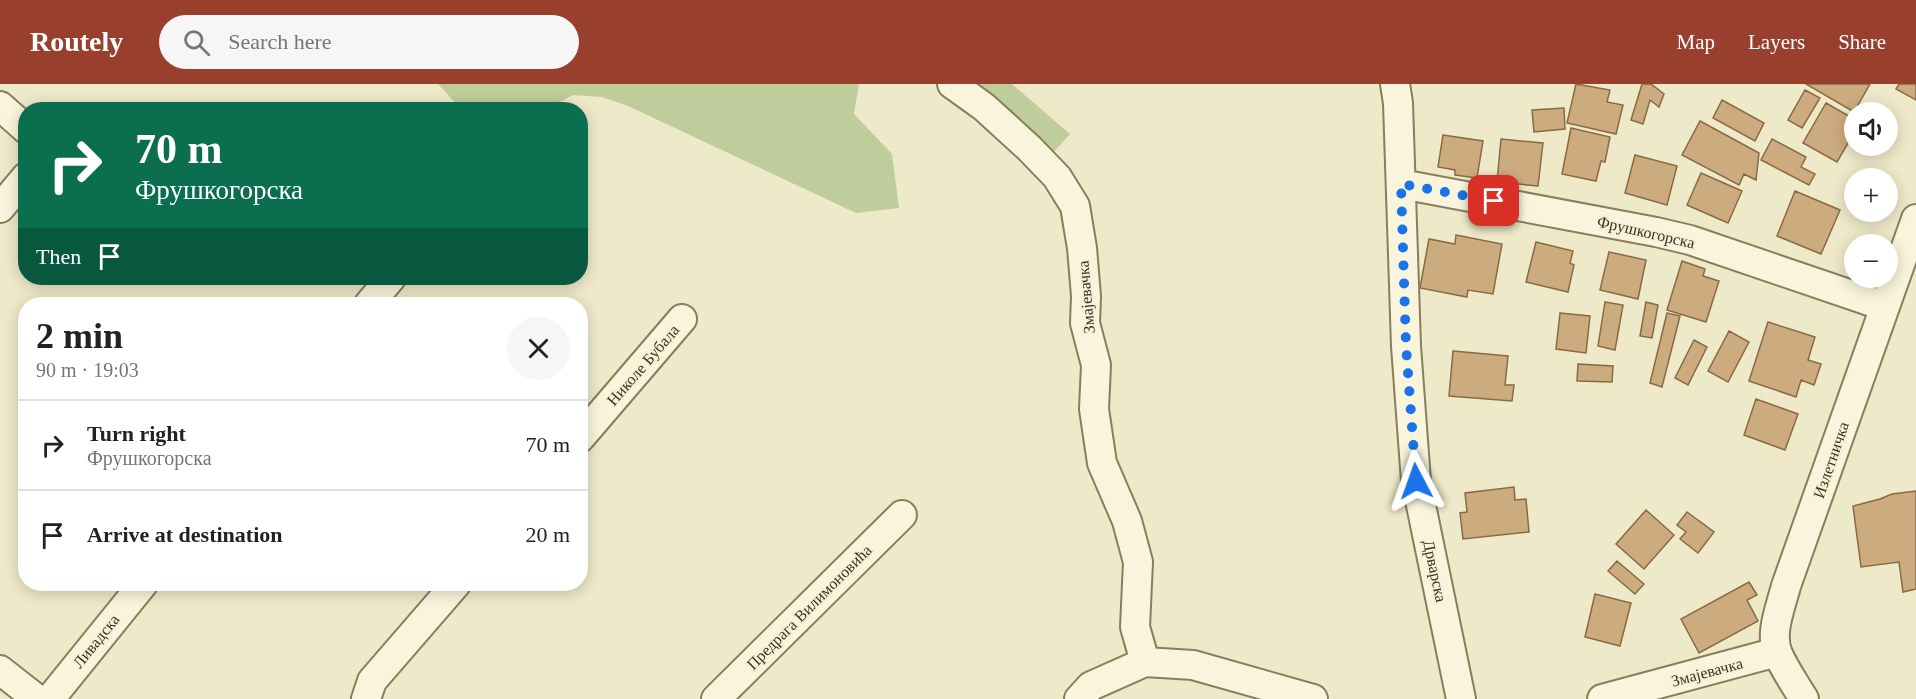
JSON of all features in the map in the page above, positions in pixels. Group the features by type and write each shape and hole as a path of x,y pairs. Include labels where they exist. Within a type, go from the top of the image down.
{"street":[{"name":"Змајевачка","path":"952,84 984,107 1029,148 1057,177 1074,206 1082,248 1086,296 1085,323 1096,365 1094,409 1102,463 1127,520 1138,562 1135,627 1145,662"},
{"name":"Дрварска","path":"1395,84 1398,103 1406,346 1416,481 1461,699"},
{"path":"0,106 18,122"},
{"name":"Фрушкогорска","path":"1401,184 1679,238 1884,306"},
{"path":"0,208 18,187"},
{"name":"Излетничка","path":"1804,699 1777,652 1775,635 1777,618 1786,586 1916,219"},
{"path":"375,297 385,285"},
{"name":"Николе Бубала","path":"588,429 682,319"},
{"name":"Предрага Вилимоновића","path":"716,699 902,515"},
{"name":"Ливадска","path":"50,699 137,591"},
{"path":"366,699 372,681 450,591"},
{"name":"Змајевачка","path":"1602,699 1777,652"},
{"path":"1079,699 1091,686 1145,662 1193,665 1313,699"},
{"path":"0,670 37,699"}],"green space":[{"path":"438,84 859,84 854,114 892,154 899,208 856,213 628,106 602,97 573,95 560,102 455,102"},
{"path":"969,84 1012,84 1070,134 1044,163"}],"building":[{"path":"1576,84 1610,90 1607,102 1623,105 1616,134 1567,123"},
{"path":"1642,84 1651,84 1664,94 1659,107 1650,100 1643,124 1631,120"},
{"path":"1806,84 1870,84 1860,102 1844,102 1844,106"},
{"path":"1899,84 1916,84 1916,100 1896,89"},
{"path":"1805,90 1820,98 1802,128 1788,120"},
{"path":"1722,100 1764,123 1755,141 1713,118"},
{"path":"1826,103 1844,113 1844,150 1837,162 1803,143"},
{"path":"1564,108 1565,129 1534,132 1532,110"},
{"path":"1700,121 1759,153 1756,180 1744,174 1739,185 1682,155"},
{"path":"1571,128 1610,137 1605,162 1601,161 1596,181 1562,174"},
{"path":"1443,135 1483,141 1477,178 1455,175 1455,170 1438,167"},
{"path":"1501,139 1543,143 1538,186 1497,182"},
{"path":"1772,139 1806,157 1801,167 1815,174 1809,185 1761,160"},
{"path":"1635,155 1677,166 1667,205 1625,193"},
{"path":"1701,173 1742,191 1728,223 1687,205"},
{"path":"1795,191 1840,210 1821,254 1777,236"},
{"path":"1456,235 1502,244 1493,294 1468,290 1467,297 1420,288 1429,239 1455,244"},
{"path":"1536,242 1573,251 1570,263 1574,265 1568,292 1526,282"},
{"path":"1609,252 1646,260 1638,299 1600,290"},
{"path":"1682,261 1705,269 1703,276 1719,281 1706,322 1667,310"},
{"path":"1605,302 1623,305 1615,350 1598,346"},
{"path":"1646,302 1658,305 1652,338 1640,336"},
{"path":"1560,313 1590,316 1586,353 1556,349"},
{"path":"1667,313 1680,316 1662,387 1650,383"},
{"path":"1768,322 1815,337 1808,360 1821,364 1814,385 1801,380 1796,397 1749,381"},
{"path":"1729,331 1749,342 1728,382 1708,371"},
{"path":"1694,340 1707,347 1688,385 1675,378"},
{"path":"1453,351 1508,356 1505,385 1514,385 1512,401 1449,396"},
{"path":"1578,364 1613,366 1612,382 1577,381"},
{"path":"1756,399 1798,414 1785,450 1744,435"},
{"path":"1514,487 1515,500 1526,499 1529,532 1463,539 1460,513 1467,512 1465,493"},
{"path":"1916,491 1916,589 1903,592 1899,562 1861,567 1853,506 1892,494"},
{"path":"1646,510 1674,535 1644,569 1616,544"},
{"path":"1687,512 1714,532 1698,553 1680,539 1686,532 1677,525"},
{"path":"1617,561 1644,584 1635,594 1608,571"},
{"path":"1749,582 1757,595 1747,600 1758,621 1699,653 1681,619"},
{"path":"1595,594 1631,603 1620,646 1585,637"}],"route":[{"path":"1416,481 1406,346 1401,184 1494,201"}]}
